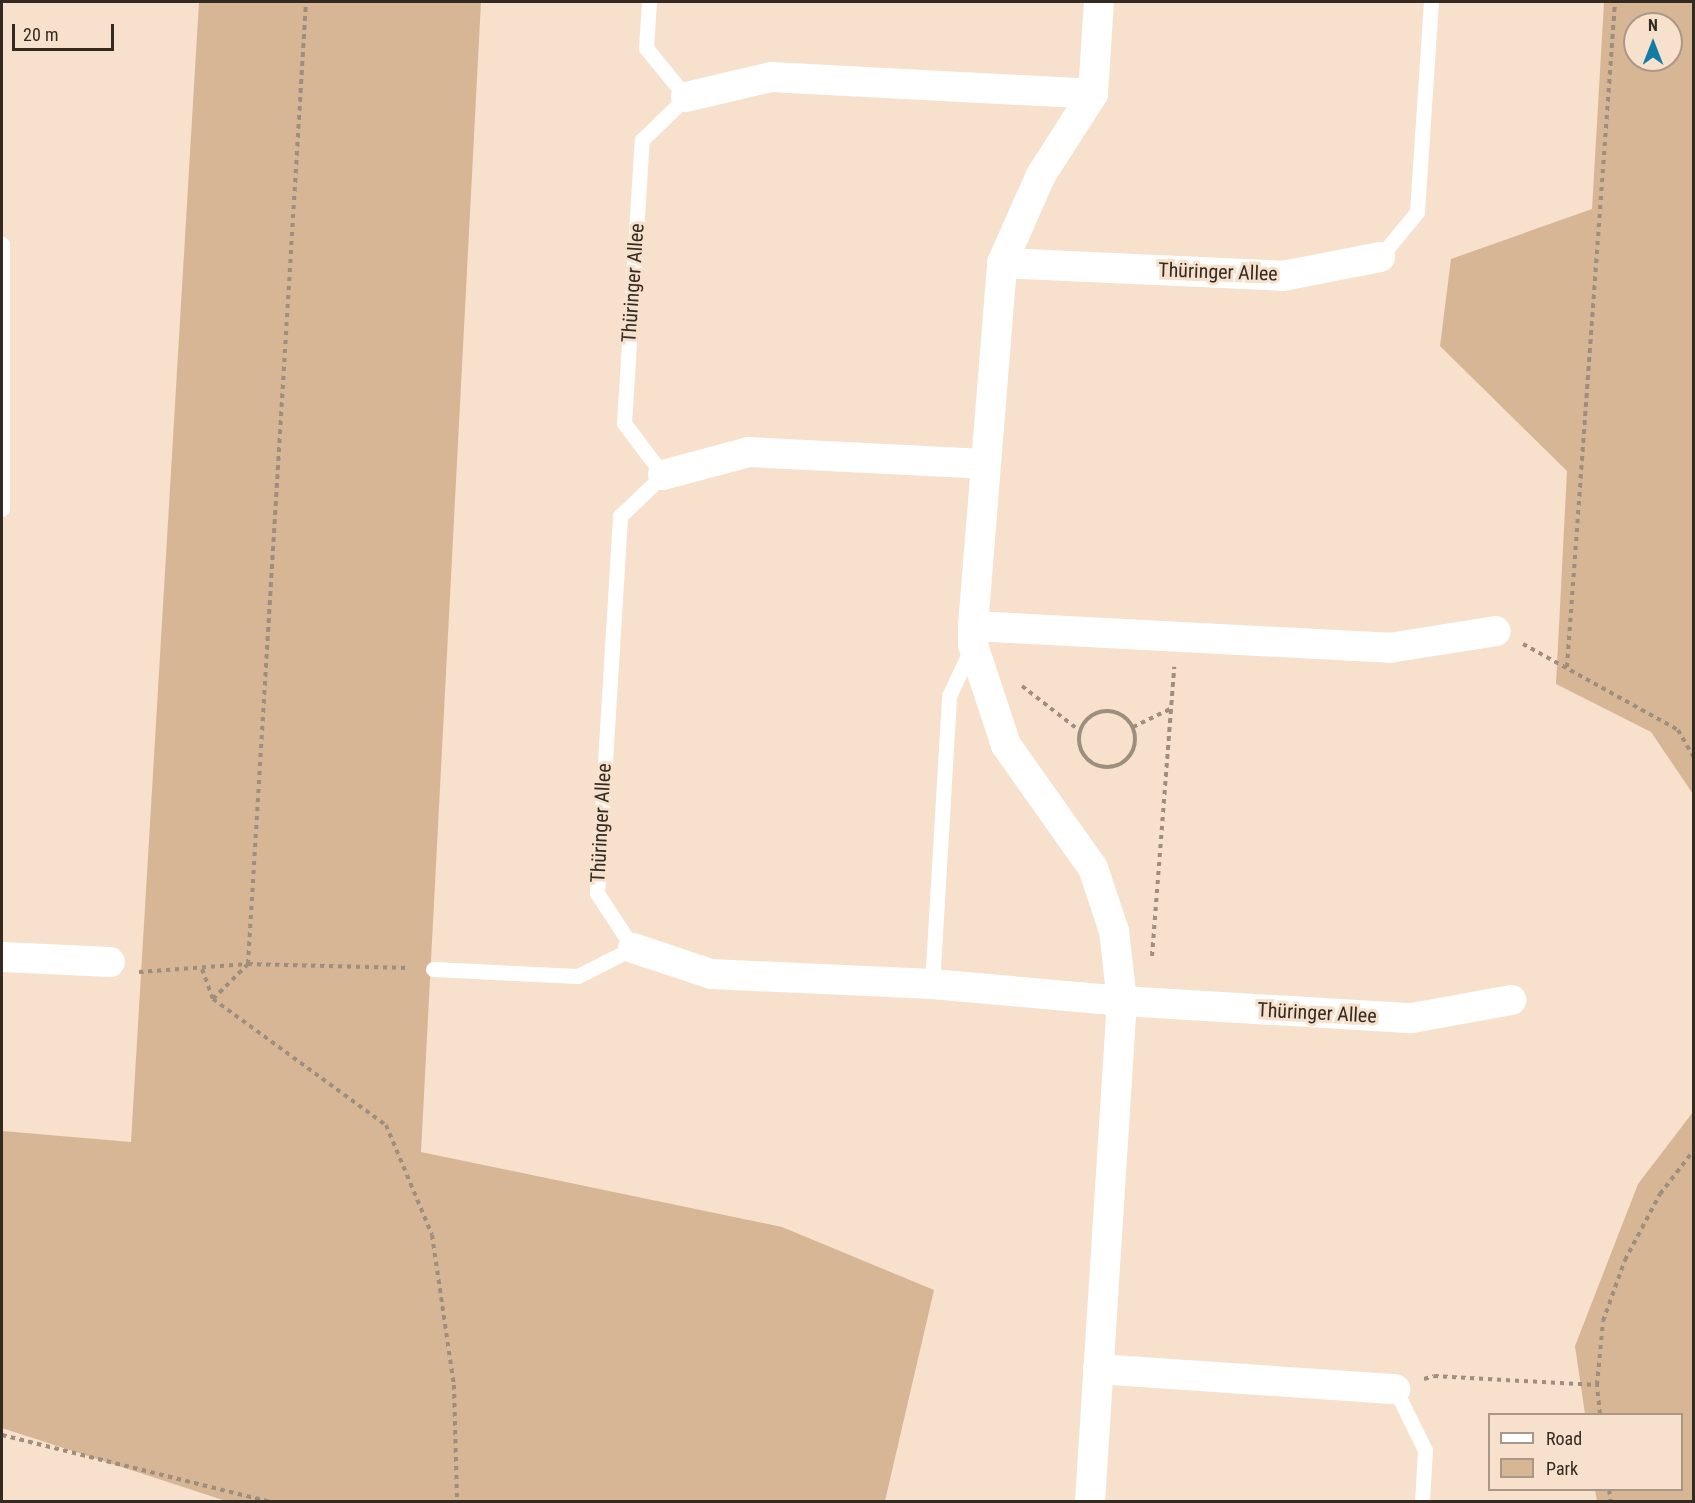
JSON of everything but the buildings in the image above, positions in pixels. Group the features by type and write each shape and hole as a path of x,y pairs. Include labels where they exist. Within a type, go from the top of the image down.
{"street":[{"path":"1090,1502 1122,1001 1114,931 1093,868 1006,745 973,635 984,464 1002,263 1041,175 1093,94 1099,2"},
{"path":"686,97 771,77 1093,94"},
{"name":"Thüringer Allee","path":"1002,263 1283,276 1380,257"},
{"name":"Thüringer Allee","path":"663,475 749,452 984,464"},
{"path":"973,635 1176,639 1389,648 1496,631"},
{"name":"Thüringer Allee","path":"633,948 711,974 932,984 1122,1001 1412,1018 1510,1000"},
{"path":"2,957 111,962"},
{"path":"1098,1369 1395,1389"}],"lane":[{"path":"649,2 646,48 686,97"},
{"name":"Thüringer Allee","path":"1380,257 1417,212 1431,2"},
{"name":"Thüringer Allee","path":"633,948 597,893 620,516 663,475 624,423 642,140 686,97"},
{"path":"2,244 2,509"},
{"path":"932,984 950,696 973,635"},
{"path":"433,969 578,976 633,948"},
{"path":"1395,1389 1425,1450 1422,1502"}],"path":[{"path":"213,999 248,963 306,2"},
{"path":"1567,667 1615,2"},
{"path":"1496,631 1567,667 1678,730 1694,758"},
{"path":"1151,959 1176,639"},
{"path":"1014,680 1080,731"},
{"path":"1133,727 1170,709"},
{"path":"1100,711 1119,714 1133,727 1132,753 1109,767 1085,757 1080,731 1085,722 1100,711"},
{"path":"111,962 134,973 202,969 248,963 433,969"},
{"path":"202,969 213,999 386,1125 432,1235 454,1385 457,1502"},
{"path":"1600,1413 1597,1385 1603,1321 1625,1260 1660,1194 1694,1150"},
{"path":"1395,1389 1434,1376 1597,1385"},
{"path":"2,1435 270,1502"}],"green space":[{"path":"199,2 481,2 421,1152 782,1227 934,1290 885,1501 226,1501 2,1428 2,1131 131,1142"},
{"path":"1604,2 1693,2 1693,794 1651,732 1556,684 1567,471 1440,346 1451,259 1592,209"},
{"path":"1693,1112 1693,1501 1597,1501 1595,1491 1683,1491 1683,1413 1585,1413 1575,1346 1638,1184"}]}
